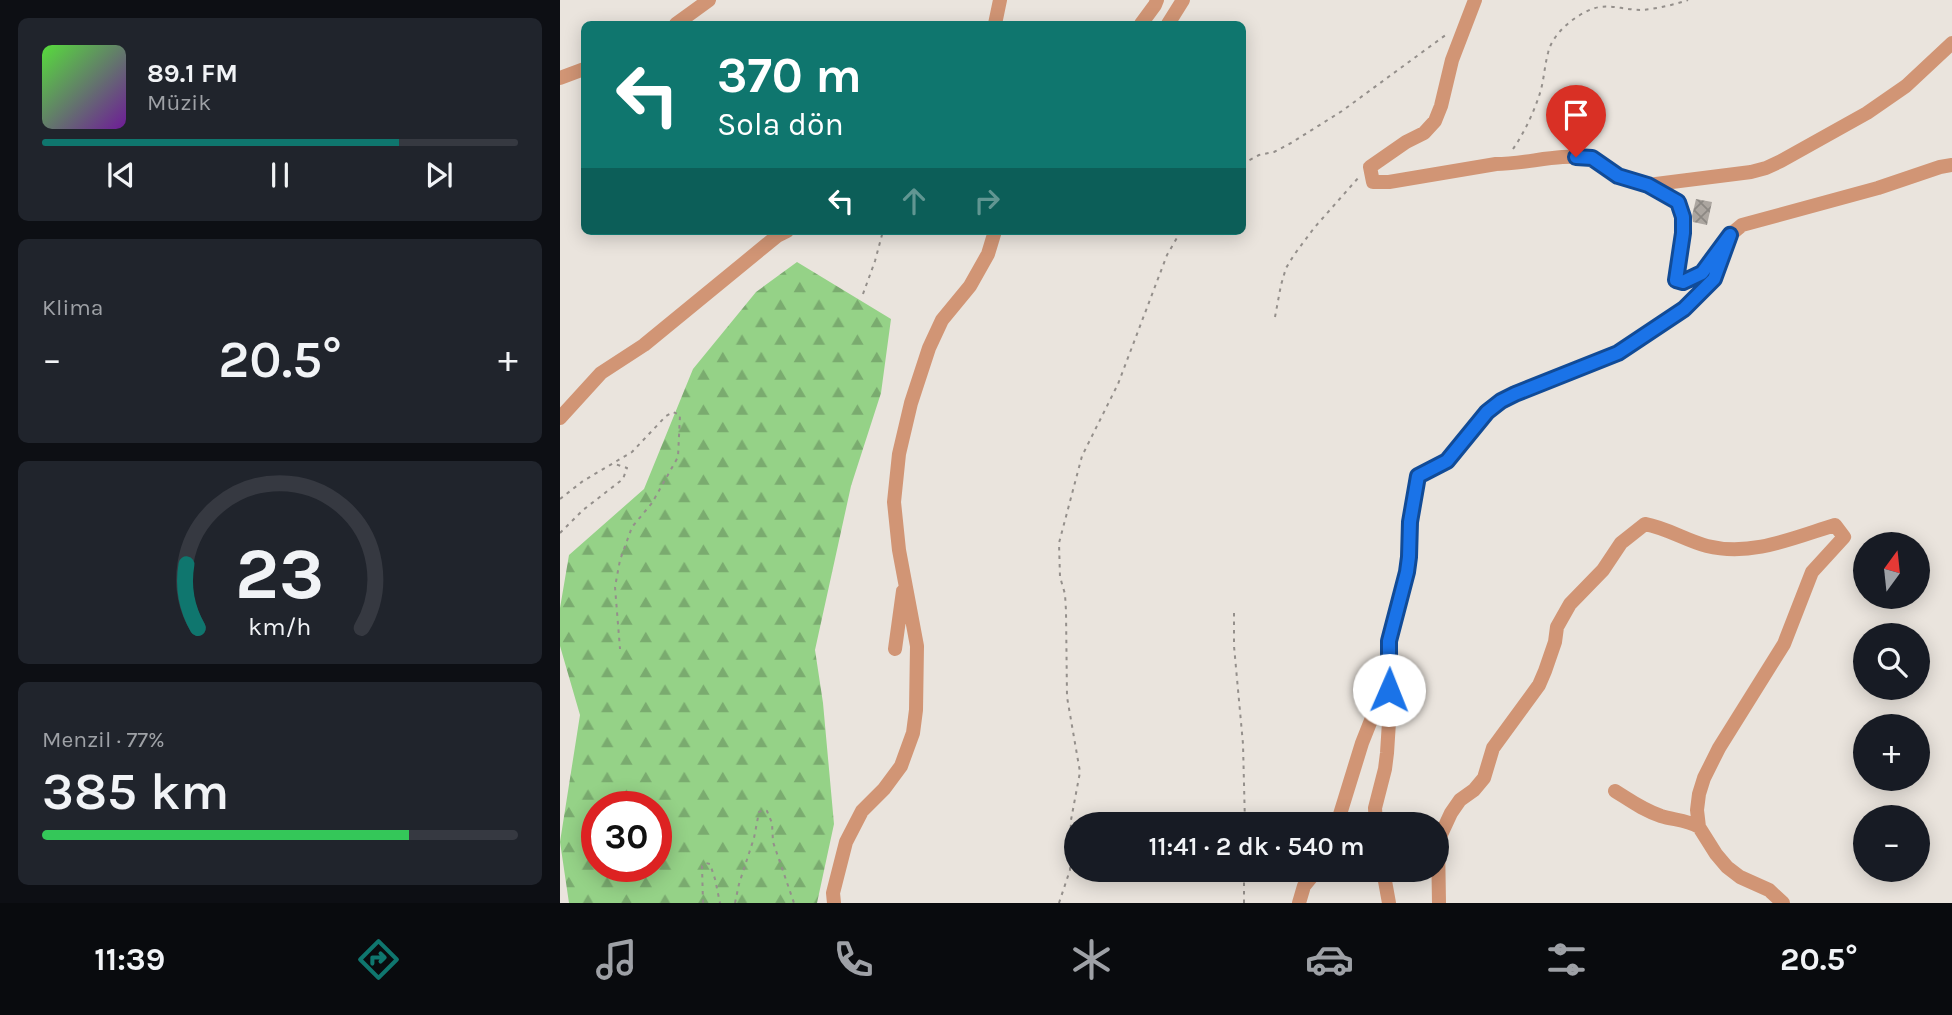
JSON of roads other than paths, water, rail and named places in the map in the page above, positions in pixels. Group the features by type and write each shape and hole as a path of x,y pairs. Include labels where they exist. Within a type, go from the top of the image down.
{"street":[{"path":"680,21 709,0"},
{"path":"996,21 1000,0"},
{"path":"1143,21 1157,0"},
{"path":"1170,21 1183,0"},
{"path":"1475,0 1452,60 1435,121 1424,133 1370,167 1373,182 1389,183 1496,164 1592,158 1618,176 1648,185 1678,202 1683,217 1683,233 1676,280 1683,282 1702,273 1730,235 1742,225 1846,198 1952,165"},
{"path":"1648,185 1766,168 1879,105 1906,86 1952,43"},
{"path":"560,78 581,70"},
{"path":"560,418 601,373 644,345 778,235"},
{"path":"834,903 832,893 846,842 862,811 884,789 901,766 913,733 916,710 916,646 899,550 894,502 898,454 929,348 942,320 970,286 988,254 994,235"},
{"path":"1375,812 1387,752 1389,641 1409,557 1410,522 1418,476 1447,461 1487,412 1501,401 1618,353 1684,309 1714,279 1730,235"},
{"path":"1439,903 1438,841 1451,813 1484,778 1493,748 1539,685 1555,642 1557,627 1570,604 1603,570 1621,543 1645,524 1660,527 1704,545 1735,549 1768,546 1835,525 1844,537 1812,572 1784,644 1719,748 1704,778 1697,810 1699,827 1727,867 1740,877 1769,890 1783,903"},
{"path":"895,649 906,579"},
{"path":"1341,812 1362,743 1388,673"},
{"path":"1615,791 1644,810 1699,827"},
{"path":"1299,903 1305,882"},
{"path":"1304,886 1307,882"},
{"path":"1385,882 1389,903"}]}
